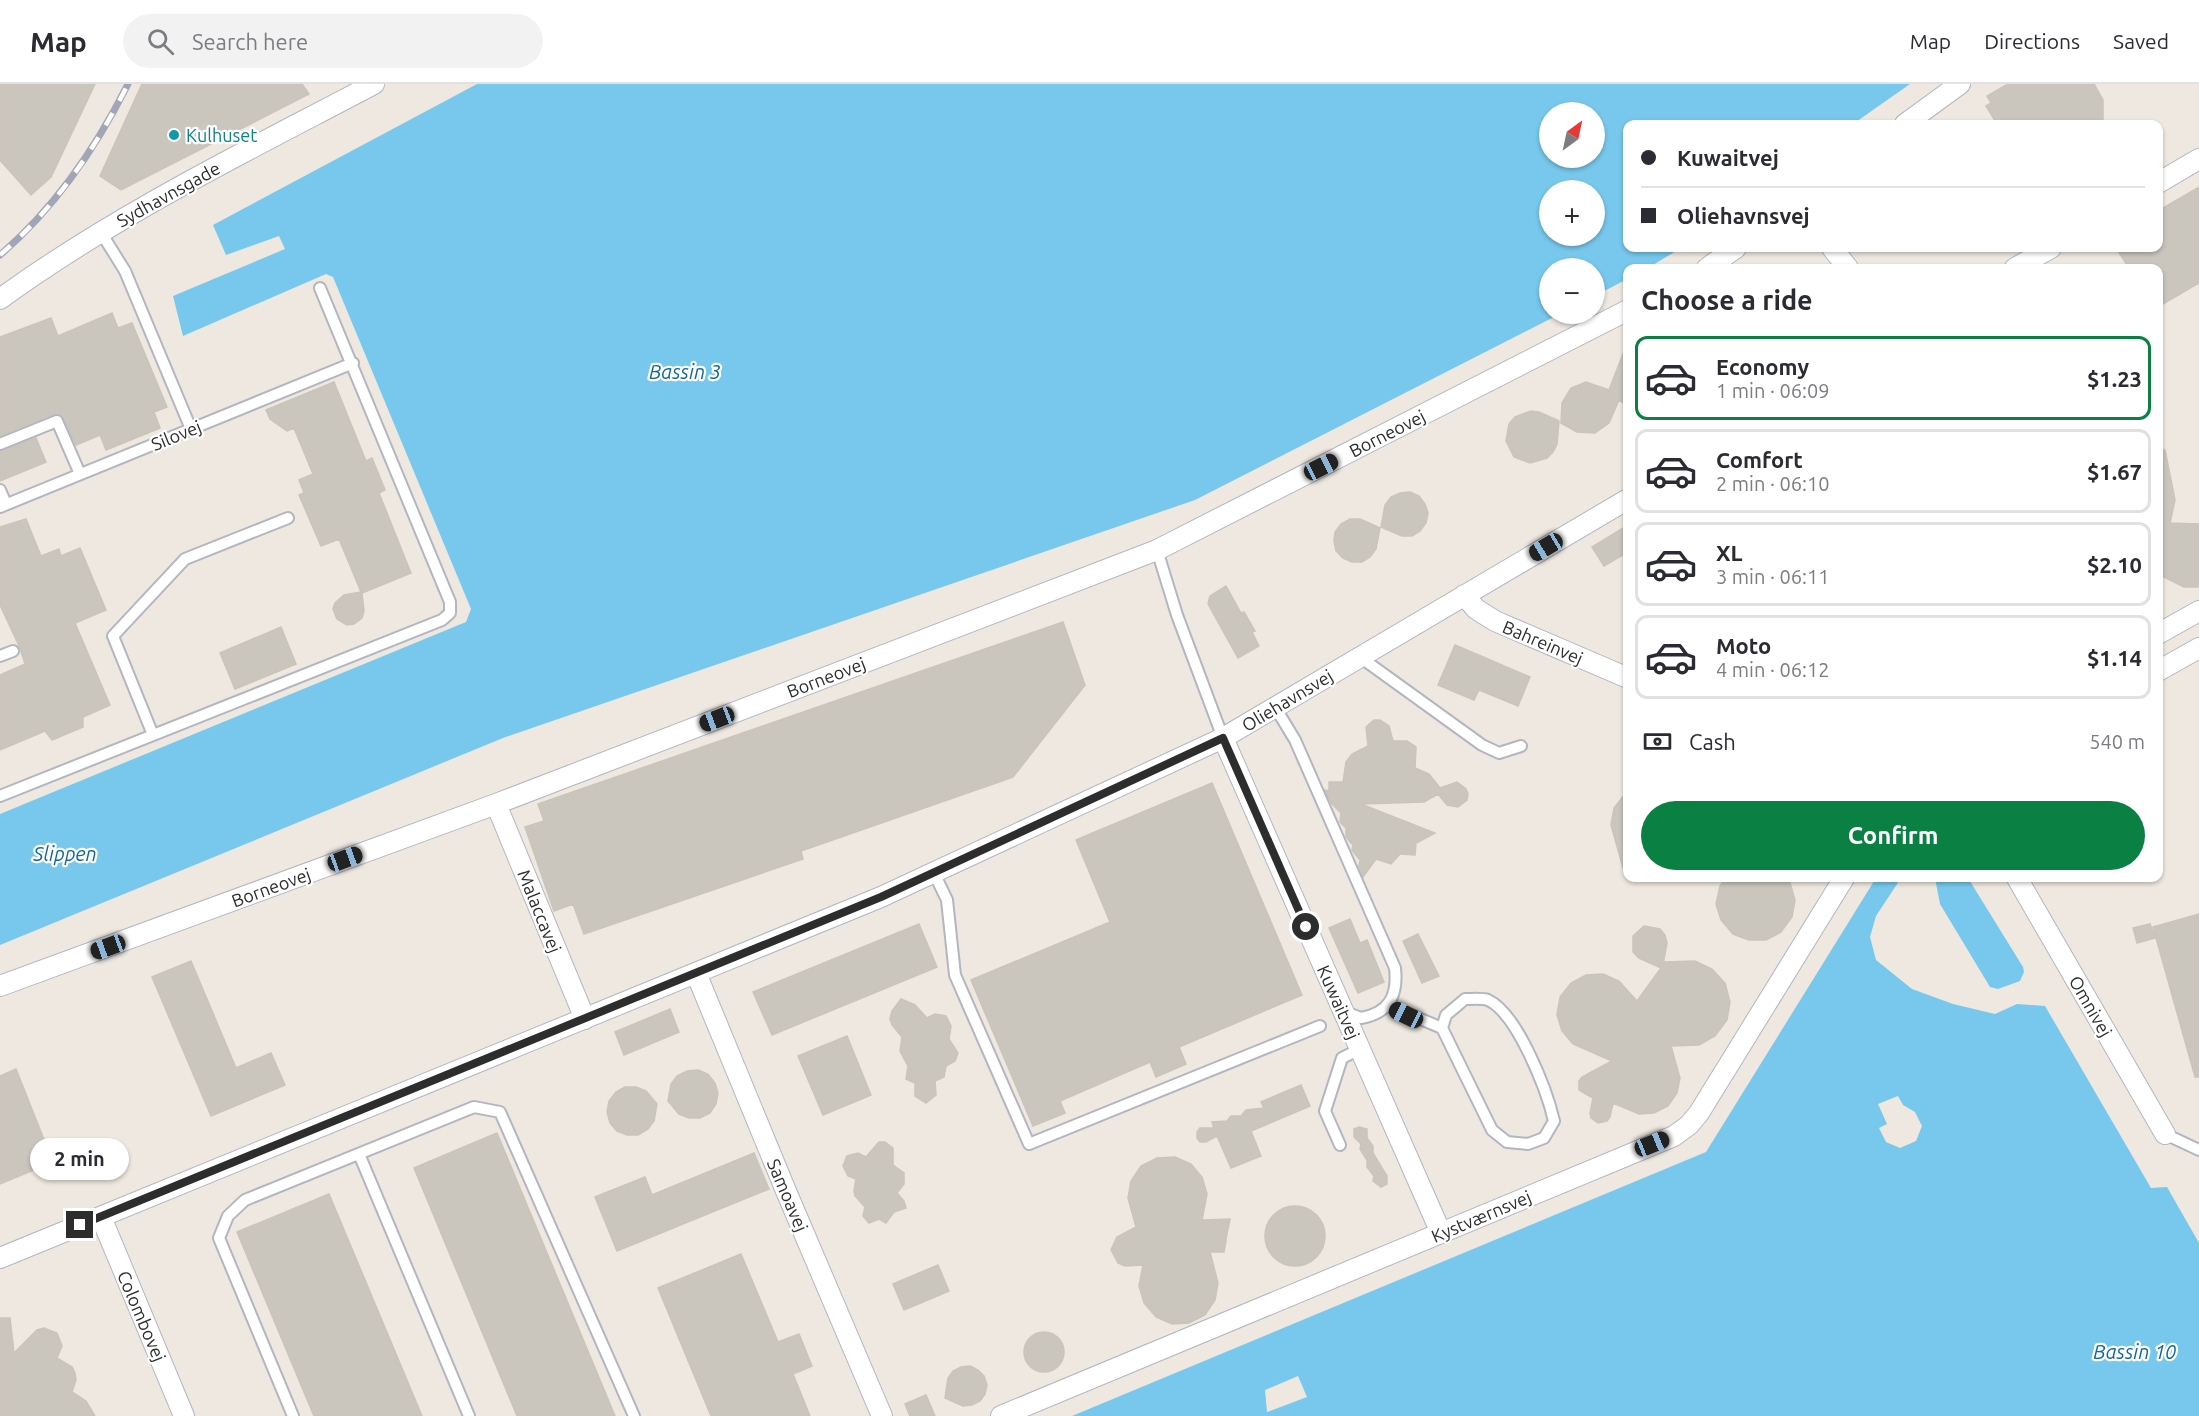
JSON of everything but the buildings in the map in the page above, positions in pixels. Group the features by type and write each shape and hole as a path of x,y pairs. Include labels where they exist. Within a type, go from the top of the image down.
{"street":[{"name":"Sydhavnsgade","path":"0,299 100,231 185,183 374,84"},
{"path":"1910,120 1960,84"},
{"path":"2163,180 2199,159"},
{"path":"1713,264 1730,252"},
{"path":"1835,252 1845,264"},
{"path":"2022,264 2044,252"},
{"name":"Borneovej","path":"0,987 496,804 1157,550 1623,313"},
{"name":"Oliehavnsvej","path":"0,1258 881,897 934,873 1223,738 1623,501"},
{"name":"Bahreinvej","path":"1464,596 1476,609 1495,621 1623,676"},
{"path":"2163,631 2199,610"},
{"path":"2163,668 2199,648"},
{"name":"Kuwaitvej","path":"1223,738 1441,1233"},
{"name":"Malaccavej","path":"496,804 585,1018"},
{"name":"Kystværnsvej","path":"1001,1416 1674,1136 1689,1125 1699,1113 1842,882"},
{"name":"Omnivej","path":"2019,882 2165,1134"},
{"name":"Samoavej","path":"696,973 882,1416"},
{"name":"Colombovej","path":"101,1217 184,1416"}],"lane":[{"path":"100,231 125,271 191,429"},
{"path":"0,796 442,620 450,613 450,602 353,363 320,288"},
{"name":"Silovej","path":"3,506 353,363"},
{"path":"0,444 57,421 80,474"},
{"path":"0,490 3,506"},
{"path":"153,735 113,636 185,559 288,518"},
{"path":"1157,550 1177,615 1223,738"},
{"path":"0,656 13,651"},
{"path":"1360,657 1482,746 1499,753 1521,746"},
{"path":"1275,707 1295,740 1395,968 1397,985 1392,1000 1387,1005 1371,1017 1361,1018 1343,1011"},
{"path":"934,873 947,900 955,975 1029,1144 1320,1026"},
{"path":"1387,1005 1442,1028 1492,1130 1507,1142 1528,1144 1544,1138 1554,1121 1549,1100 1515,1026 1503,1011 1487,1000 1465,999 1446,1015 1442,1028"},
{"path":"1340,1145 1325,1112 1342,1058 1360,1049"},
{"path":"292,1416 219,1238 228,1215 245,1200 474,1107 500,1112 634,1416"},
{"path":"2165,1134 2199,1150"},
{"path":"359,1154 469,1416"}],"water":[{"name":"Bassin 3","path":"477,84 1910,84 1859,120 1623,120 1623,252 1674,252 1655,264 1623,264 1623,281 1605,291 1605,258 1539,258 1540,324 1195,500 503,738 0,945 0,814 466,622 471,609 333,277 326,274 183,336 173,296 285,249 279,236 226,255 213,225"},
{"name":"Bassin 10","path":"1874,882 1898,882 1876,916 1870,937 1876,960 1912,989 1953,1004 1995,1014 2017,1004 2045,1006 2151,1188 2167,1187 2199,1243 2199,1416 1072,1416 1706,1152","holes":["1898,1096 1903,1105 1915,1112 1922,1126 1916,1141 1900,1148 1886,1142 1879,1128 1887,1124 1878,1104","1298,1376 1307,1397 1267,1412 1265,1390"]},
{"path":"1936,882 1970,882 2023,967 2024,972 2020,981 1998,989 1990,987 1940,904"}],"railway":[{"path":"0,255 39,217 73,176 116,108 128,84"}],"place":[{"name":"Kulhuset","path":"174,135"}],"route":[{"path":"80,1225 881,897 1223,738 1306,927"}],"water label":[{"name":"Slippen","path":"65,853"}]}
